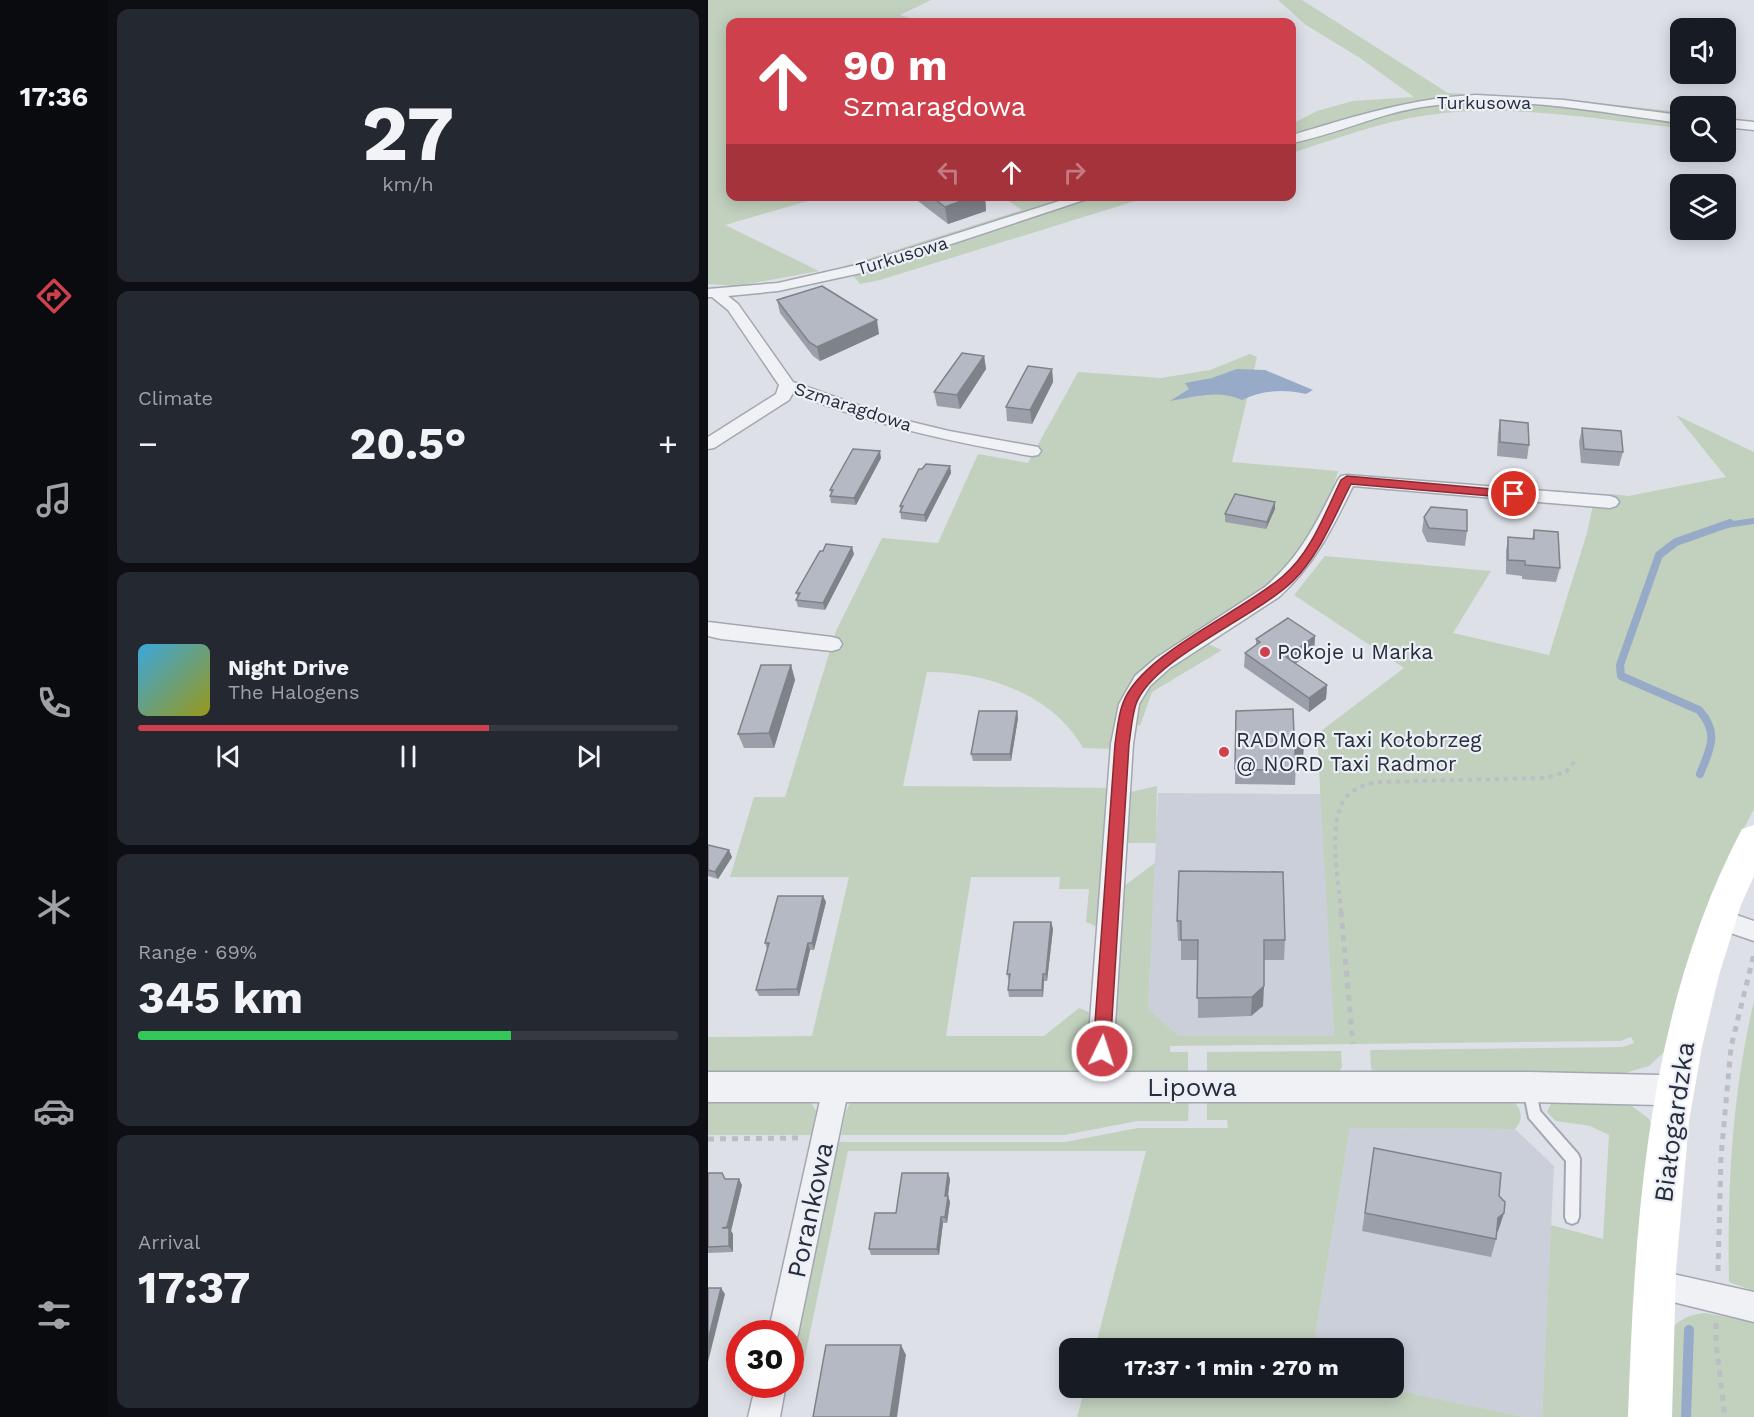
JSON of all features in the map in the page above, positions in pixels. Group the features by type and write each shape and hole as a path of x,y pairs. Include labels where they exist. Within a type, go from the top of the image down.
{"main road":[{"name":"Białogardzka","path":"1650,1417 1655,1285 1664,1178 1675,1094 1694,1003 1719,919 1754,838"}],"street":[{"name":"Turkusowa","path":"1296,139 1398,109 1446,100 1485,99 1526,102 1670,118"},
{"path":"1736,124 1754,126"},
{"name":"Turkusowa","path":"713,293 778,286 865,268 1074,201"},
{"name":"Szmaragdowa","path":"713,293 733,307 787,385 886,421 949,436 1032,451"},
{"path":"708,444 783,397 787,385"},
{"path":"1098,1088 1122,744 1129,704 1142,681 1163,663 1262,599 1288,578 1316,543 1347,480 1610,502"},
{"path":"708,629 832,644"},
{"path":"1719,919 1754,931"},
{"name":"Lipowa","path":"708,1087 1530,1087 1659,1090 1675,1094"},
{"name":"Porankowa","path":"786,1320 836,1087"},
{"path":"1655,1285 1754,1307"},
{"path":"764,1417 768,1398"}],"lane":[{"path":"1530,1087 1534,1113 1573,1159 1572,1217"}],"path":[{"path":"1353,1044 1335,840 1338,811 1346,796 1357,786 1376,782 1544,778 1566,772 1576,760"},
{"path":"1725,1417 1716,1343 1721,1157 1731,1047 1754,954"},
{"path":"708,1138 810,1138"}],"shaded area":[{"path":"1158,793 1321,794 1334,1036 1179,1036 1148,1009"},
{"path":"1350,1128 1515,1129 1554,1166 1542,1417 1525,1417 1404,1392 1404,1338 1315,1338"}],"green space":[{"path":"708,0 931,0 900,15 910,18 726,18 726,201 808,201 725,225 819,271 737,286 708,284"},
{"path":"1278,0 1302,0 1448,93 1564,99 1670,111 1670,127 1554,114 1460,112 1394,122 1296,152 1296,122 1317,111 1353,101 1414,97 1360,58 1306,25"},
{"path":"1009,201 1135,201 880,280 860,284 845,266 1022,210"},
{"path":"1250,354 1257,357 1232,462 1338,471 1334,484 1338,486 1314,533 1276,582 1160,658 1113,749 1083,748 1070,729 1054,713 1036,700 1016,690 972,676 927,672 903,786 1113,788 1102,929 1086,922 1089,889 1059,889 1060,877 971,877 946,1036 1044,1036 1079,1008 1096,1015 1090,1054 1079,1075 708,1076 708,1037 812,1036 849,877 730,877 754,797 785,797 836,631 882,538 938,543 978,454 1028,463 1078,372 1161,378 1210,370"},
{"path":"1676,415 1754,452 1754,809 1733,849 1664,1052 1649,1066 1625,1073 1375,1075 1371,1068 1370,1050 1623,1047 1634,1043 1631,1037 1620,1041 1170,1046 1170,1052 1188,1052 1188,1074 1122,1075 1115,1064 1110,1048 1120,889 1155,863 1148,1009 1179,1036 1334,1036 1317,734 1404,668 1294,595 1325,556 1491,571 1453,633 1549,655 1587,533 1593,505 1611,506 1611,494 1628,496 1726,477"},
{"path":"1204,642 1222,650 1152,692 1140,726 1131,721 1148,682"},
{"path":"1157,786 1156,843 1123,843 1126,793"},
{"path":"1754,1001 1754,1291 1729,1282 1729,1247 1732,1140 1741,1070"},
{"path":"1341,1051 1342,1067 1337,1075 1207,1074 1207,1052"},
{"path":"809,1099 816,1111 811,1135 708,1135 708,1100"},
{"path":"852,1099 1189,1099 1188,1121 1137,1121 1064,1135 841,1135 846,1111"},
{"path":"1207,1099 1511,1099 1521,1113 1520,1121 1515,1129 1350,1128 1315,1338 1098,1338 1146,1151 848,1151 804,1361 804,1320 798,1320 836,1145 840,1142 1065,1142 1138,1128 1228,1128 1227,1120 1207,1120"},
{"path":"1553,1099 1632,1106 1649,1119 1654,1131 1631,1417 1542,1417 1551,1225 1603,1239 1609,1135 1590,1126 1556,1121 1547,1112"},
{"path":"1705,1313 1754,1322 1754,1417 1668,1417 1667,1356 1671,1331 1682,1319"},
{"path":"1404,1392 1525,1417 1077,1417 1082,1398 1404,1398"}],"water":[{"path":"1237,369 1265,370 1313,390 1306,394 1290,391 1266,392 1242,400 1215,394 1170,401 1189,389 1185,383 1212,378"}],"building":[{"path":"937,201 961,201 945,207"},
{"path":"822,286 877,320 817,347 809,342 777,300"},
{"path":"962,353 984,356 957,395 934,392"},
{"path":"1028,366 1052,369 1030,410 1006,407"},
{"path":"1500,420 1528,423 1529,445 1500,442"},
{"path":"1582,428 1621,431 1623,452 1584,449"},
{"path":"853,449 880,451 854,498 830,496 833,490 830,490"},
{"path":"926,464 950,466 924,515 900,512 903,506 900,506 919,469"},
{"path":"1235,494 1275,502 1267,522 1225,514"},
{"path":"1431,507 1467,510 1467,531 1429,528 1424,517"},
{"path":"1534,530 1558,532 1560,568 1525,565 1525,561 1508,560 1508,537 1534,539"},
{"path":"826,544 852,547 823,603 796,600 800,593 796,593"},
{"path":"1288,618 1315,636 1286,657 1327,685 1309,698 1245,653 1260,642 1256,639"},
{"path":"761,665 791,665 769,733 738,734"},
{"path":"1293,709 1294,735 1304,743 1295,750 1296,771 1235,769 1236,711"},
{"path":"979,711 1017,711 1010,754 971,754"},
{"path":"708,845 729,850 715,872 708,870"},
{"path":"1179,871 1283,872 1285,940 1264,940 1264,986 1252,997 1197,998 1198,940 1181,940 1181,921 1177,921"},
{"path":"778,896 823,896 812,943 808,943 797,989 756,990 769,943 765,943"},
{"path":"1014,922 1051,922 1046,974 1043,974 1042,990 1008,990 1010,974 1007,974"},
{"path":"1374,1148 1501,1173 1499,1196 1505,1202 1504,1213 1498,1218 1496,1239 1365,1213"},
{"path":"709,1173 722,1173 725,1179 739,1179 727,1227 722,1228 729,1228 729,1246 708,1247"},
{"path":"902,1173 948,1173 945,1217 941,1217 937,1249 869,1249 875,1213 896,1213"},
{"path":"708,1288 721,1288 708,1340"},
{"path":"826,1345 901,1345 890,1417 813,1417"}],"waterway":[{"path":"1726,525 1754,521"},
{"path":"1700,774 1711,741 1709,726 1705,718 1699,710 1621,676 1620,665 1659,555 1676,542 1730,523"},
{"path":"1686,1417 1689,1330"}],"place":[{"name":"Pokoje u Marka","path":"1265,652"},
{"name":"RADMOR Taxi Kołobrzeg @ NORD Taxi Radmor","path":"1224,752"}],"route":[{"path":"1102,1051 1122,744 1129,704 1142,681 1163,663 1262,599 1288,578 1316,543 1347,480 1514,494"}]}
